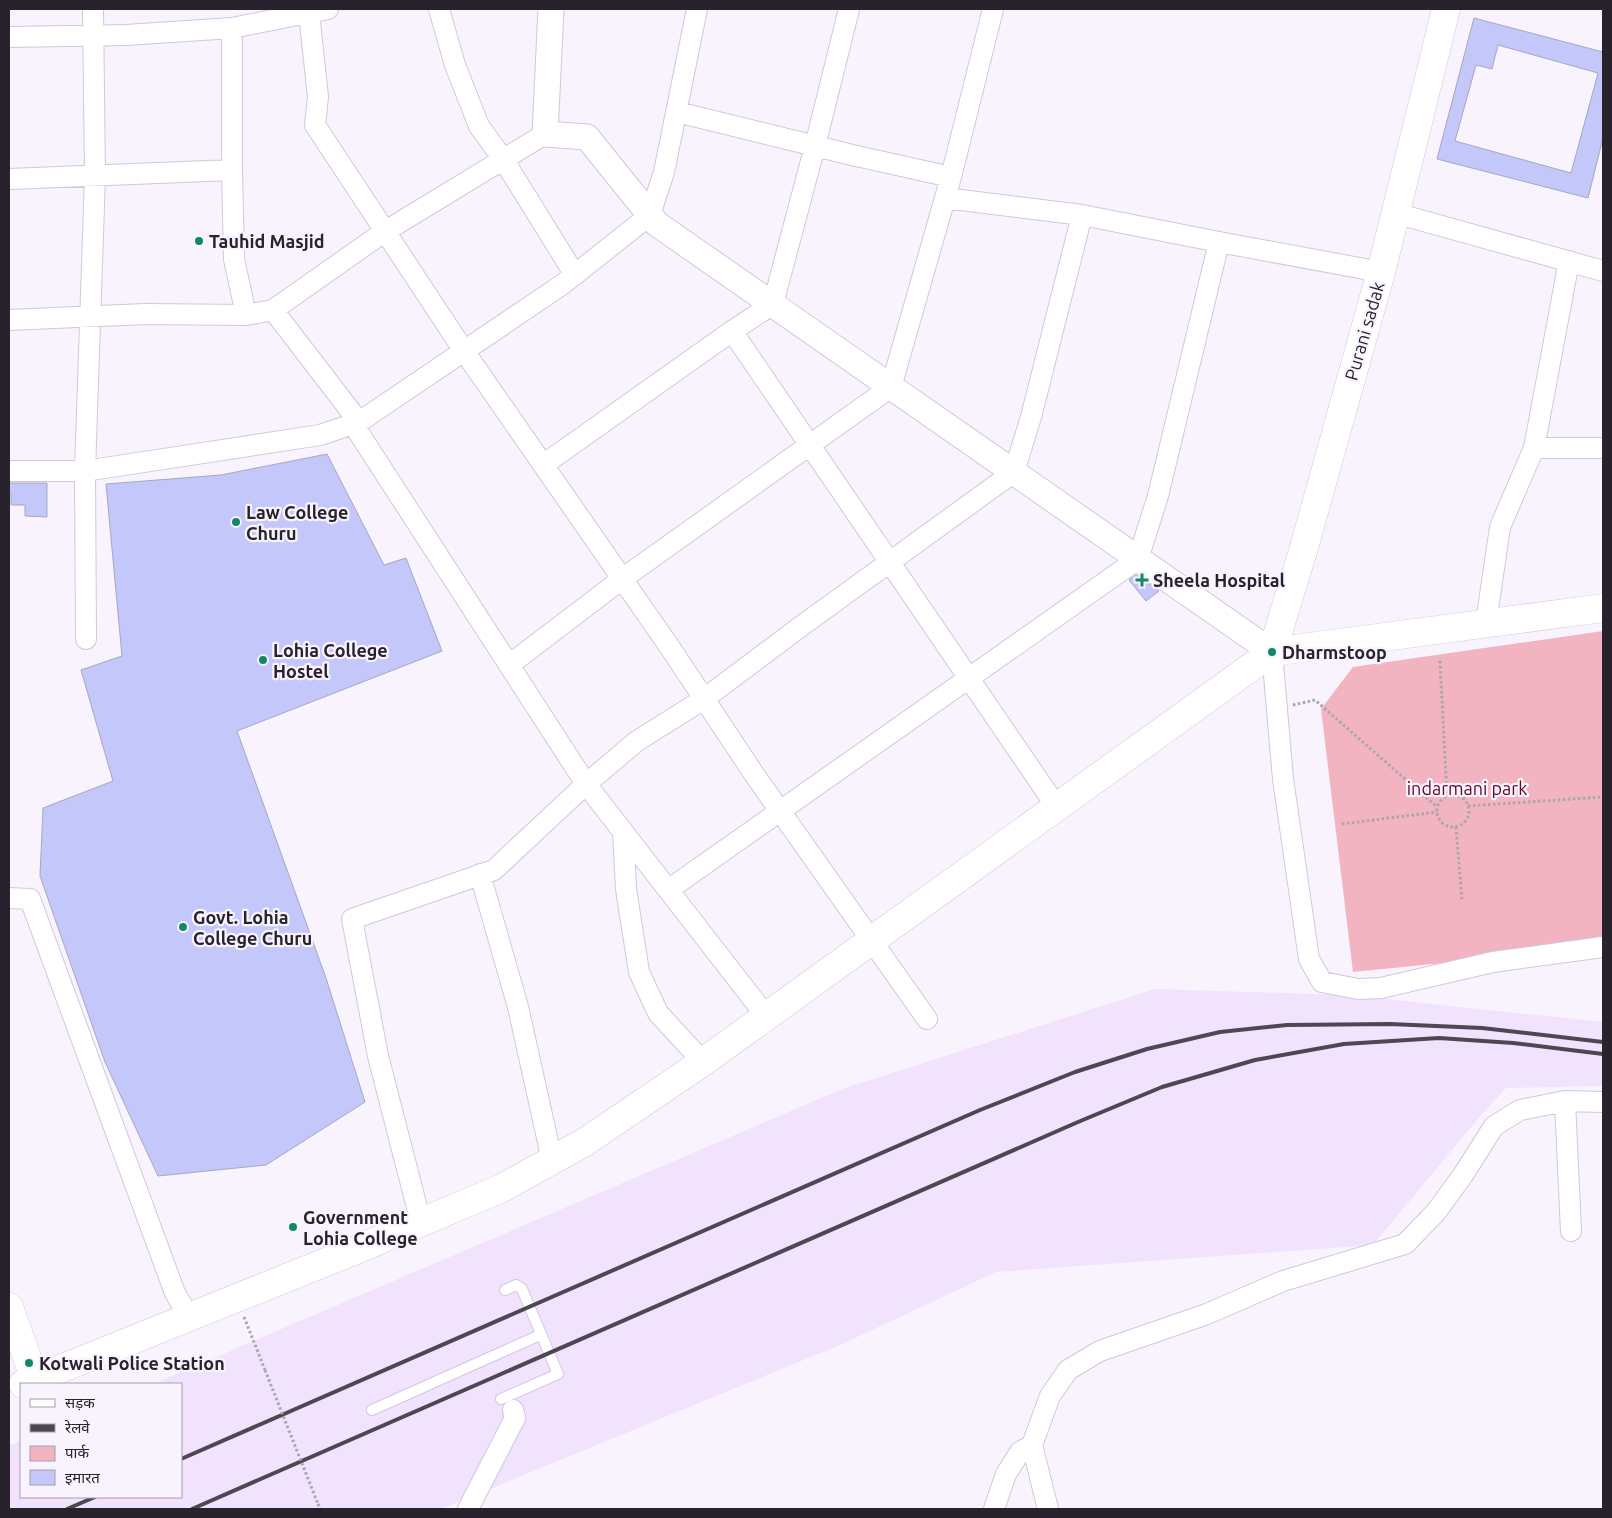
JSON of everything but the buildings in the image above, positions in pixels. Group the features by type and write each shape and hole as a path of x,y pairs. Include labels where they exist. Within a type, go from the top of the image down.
{"main road":[{"name":"Purani sadak","path":"1272,652 1306,541 1381,272 1446,9"},
{"path":"9,1307 26,1383 421,1223 502,1188 585,1142 703,1062 1272,652 1603,608"}],"street":[{"path":"86,639 85,471 95,176 93,9"},
{"path":"438,9 455,65 479,126 504,159 574,275"},
{"path":"545,134 551,9"},
{"path":"9,471 85,471 320,435 356,423 464,351 574,275 650,215 664,172 698,9"},
{"path":"543,465 773,304 849,9"},
{"path":"509,665 622,579 891,387 951,177 993,9"},
{"path":"9,37 126,36 318,11 318,97 315,125 464,351 780,810 927,1018"},
{"path":"243,21 232,170 234,258 246,315"},
{"path":"676,112 951,177"},
{"path":"9,320 145,314 246,315 273,310 384,232 545,134 587,137 657,224 1272,652 1283,779 1310,959 1322,982 1358,988 1381,988 1493,962 1603,948"},
{"path":"9,179 232,170"},
{"path":"945,198 1082,214 1381,272"},
{"path":"1395,213 1603,271"},
{"path":"421,1223 378,1056 352,919 494,870 586,784 637,741 704,699 1014,472 1031,417 1082,214"},
{"path":"668,890 1138,559 1158,496 1219,242"},
{"path":"1486,623 1500,527 1534,448 1569,261"},
{"path":"273,310 356,423 586,784 766,1016"},
{"path":"732,331 1056,806"},
{"path":"1534,448 1603,448"},
{"path":"623,832 626,889 639,972 658,1013 703,1062"},
{"path":"480,874 518,1007 552,1160"},
{"path":"9,898 30,899 175,1293 189,1317"},
{"path":"1048,1509 1032,1445 1050,1396 1068,1370 1100,1351 1207,1314 1283,1281 1405,1244 1436,1212 1494,1126 1520,1110 1565,1101 1603,1102"},
{"path":"1565,1101 1570,1231"},
{"path":"469,1509 515,1418 507,1405"},
{"path":"994,1509 1006,1474 1020,1452 1032,1445"}],"lane":[{"path":"505,1290 516,1285 522,1289 558,1374 507,1405"},
{"path":"372,1410 540,1335"}],"path":[{"path":"1440,661 1447,796"},
{"path":"1277,709 1315,700 1437,807"},
{"path":"1447,796 1457,796 1466,801 1468,806 1468,816 1465,821 1456,827 1445,825 1438,818 1437,807 1439,802 1447,796"},
{"path":"1468,806 1603,798"},
{"path":"1342,824 1437,812"},
{"path":"1456,827 1462,901"},
{"path":"236,1298 320,1509"}],"shaded area":[{"path":"1155,989 1347,995 1603,1022 1603,1086 1506,1088 1481,1115 1373,1245 996,1272 840,1345 441,1509 9,1509 9,1446 20,1441 20,1498 182,1498 182,1383 155,1383 842,1089"}],"green space":[{"name":"indarmani park","path":"1603,631 1603,947 1353,972 1321,709 1353,667"}],"railway":[{"path":"182,1459 980,1110 1075,1072 1147,1049 1220,1032 1287,1025 1390,1024 1482,1028 1603,1042"},
{"path":"192,1509 1162,1087 1255,1060 1344,1044 1439,1038 1513,1043 1603,1054"},
{"path":"67,1509 93,1498"}],"place":[{"name":"Tauhid Masjid","path":"199,241"},
{"name":"Law College Churu","path":"236,522"},
{"name":"Sheela Hospital","path":"1142,580"},
{"name":"Dharmstoop","path":"1272,652"},
{"name":"Lohia College Hostel","path":"263,660"},
{"name":"Govt. Lohia College Churu","path":"183,927"},
{"name":"Government Lohia College","path":"293,1227"},
{"name":"Kotwali Police Station","path":"29,1363"}]}
